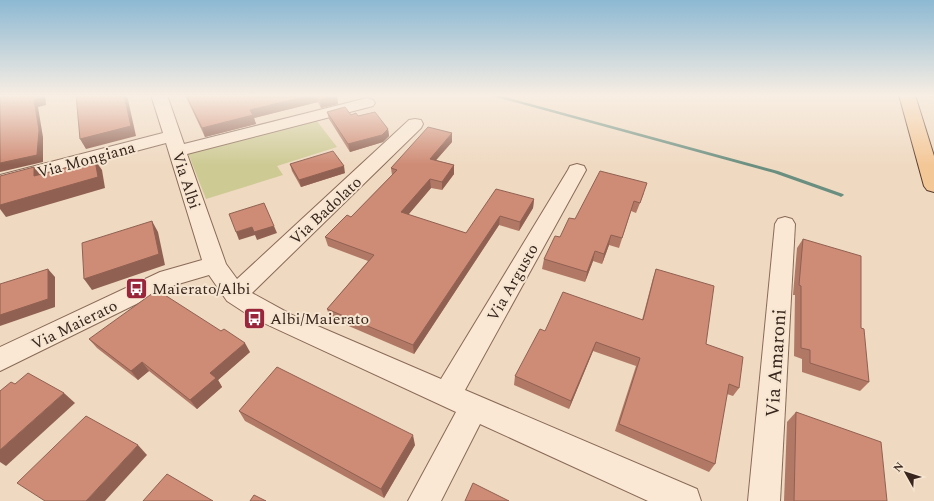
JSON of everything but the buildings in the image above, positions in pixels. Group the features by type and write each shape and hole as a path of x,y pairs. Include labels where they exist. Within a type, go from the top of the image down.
{"main road":[{"path":"914,118 934,186"}],"street":[{"name":"Via Albi","path":"167,118 215,265 225,284 235,295"},
{"name":"Via Mongiana","path":"0,182 293,118"},
{"name":"Via Badolato","path":"235,295 415,124"},
{"name":"Via Argusto","path":"424,501 461,401 577,170"},
{"name":"Via Amaroni","path":"764,501 786,224"},
{"name":"Via Maierato","path":"0,360 168,278 215,265"},
{"path":"235,295 277,319 685,501"}],"shaded area":[{"path":"316,120 337,147 277,166 283,175 206,199 188,153"}],"waterway":[{"path":"580,118 776,172 841,195"}],"place":[{"name":"Maierato/Albi","path":"136,288"},
{"name":"Albi/Maierato","path":"254,318"}]}
